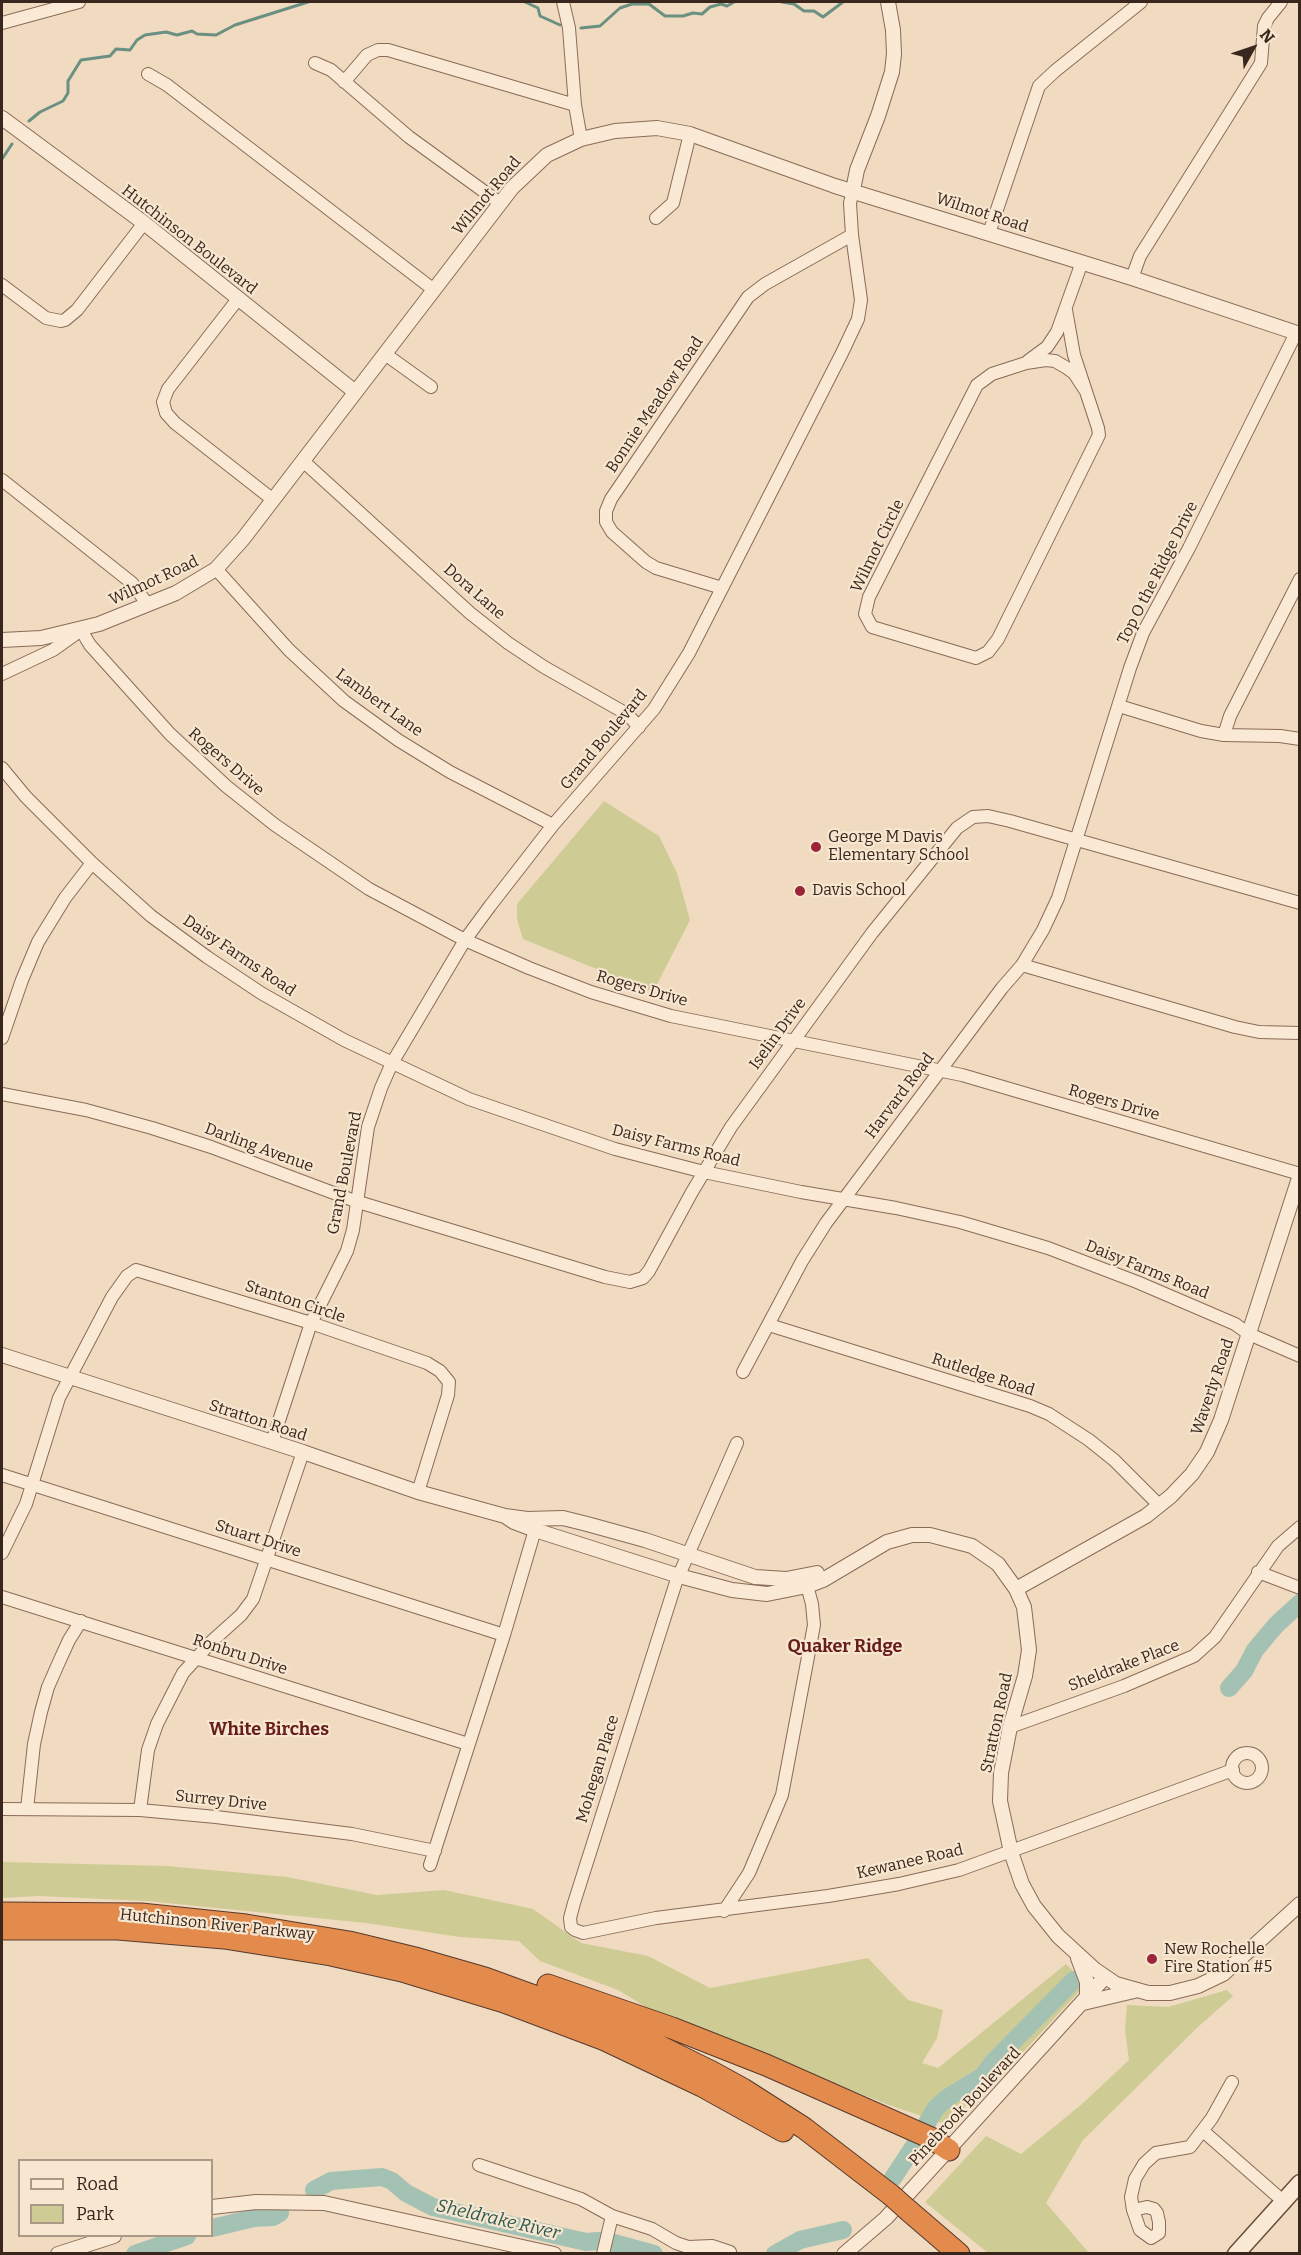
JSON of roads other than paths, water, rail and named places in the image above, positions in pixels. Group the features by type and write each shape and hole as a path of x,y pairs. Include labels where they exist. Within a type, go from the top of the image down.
{"highway":[{"name":"Hutchinson River Parkway","path":"2,1913 94,1912 175,1917 316,1935 419,1959 552,2000 683,2057 743,2089 804,2127 842,2156 941,2253"},
{"name":"Hutchinson River Parkway","path":"2,1929 127,1930 243,1941 366,1963 470,1991 572,2026 638,2054 702,2086 796,2139 887,2200"},
{"path":"419,1959 484,1967 642,2017 817,2086 931,2138 949,2150"},
{"name":"Hutchinson River Parkway","path":"905,2216 959,2253"}],"main road":[{"path":"1236,2253 1299,2183"}],"street":[{"path":"2,23 79,2"},
{"path":"563,2 572,48 574,105 581,139"},
{"name":"Grand Boulevard","path":"272,1442 311,1323 346,1251 352,1230 368,1127 392,1063 465,940 518,867 654,709 689,653 858,319 861,300 850,203 857,170 879,116 892,72 894,54 889,2"},
{"path":"989,233 1039,86 1141,2"},
{"path":"1132,278 1140,256 1261,63 1264,26 1281,2"},
{"path":"344,82 367,55 378,50 388,50 574,105"},
{"path":"315,63 331,70 409,137 500,203"},
{"path":"148,74 166,85 434,290"},
{"name":"Hutchinson Boulevard","path":"2,118 144,224 354,391"},
{"name":"Wilmot Road","path":"2,640 41,638 81,630 176,593 216,569 243,539 500,203 538,161 581,139 641,127 690,134 853,190 1132,278 1298,334"},
{"path":"656,218 673,203 690,134"},
{"path":"2,285 46,318 65,320 77,310 144,224"},
{"name":"Bonnie Meadow Road","path":"722,588 662,570 646,562 612,532 606,522 606,511 611,499 748,297 765,284 852,235"},
{"name":"Wilmot Circle","path":"1026,363 1047,347 1066,310 1082,262"},
{"path":"238,299 168,388 163,402 166,413 175,423 272,499"},
{"name":"Wilmot Circle","path":"1066,310 1074,355 1098,428 1097,441 993,647 976,658 872,627 865,614 869,597 977,385 987,376 1026,363 1047,360 1060,363 1074,373 1084,390"},
{"name":"Top O the Ridge Drive","path":"1076,839 1143,633 1298,334"},
{"path":"385,354 431,387"},
{"name":"Dora Lane","path":"303,461 470,613 552,673 627,714 639,727"},
{"path":"2,480 132,583 148,605"},
{"name":"Lambert Lane","path":"216,569 289,650 345,701 398,740 450,772 500,800 553,825"},
{"path":"1224,735 1230,716 1299,579"},
{"name":"Wilmot Road","path":"2,674 53,650 81,630"},
{"name":"Rogers Drive","path":"81,630 97,653 170,734 242,799 275,825 369,889 465,940 530,968 614,999 671,1016 962,1075 1299,1174"},
{"path":"1119,706 1201,731 1224,735 1280,736 1299,739"},
{"name":"Daisy Farms Road","path":"2,768 26,797 92,863 151,916 233,975 344,1040 469,1099 615,1149 704,1172 960,1222 1048,1248 1137,1282 1235,1324 1249,1334 1299,1356"},
{"name":"Iselin Drive","path":"639,1280 649,1271 731,1127 872,933 950,837 965,822 973,818 988,816 1076,839"},
{"path":"1076,839 1299,903"},
{"name":"Harvard Road","path":"743,1372 802,1261 844,1199 1002,988 1022,965 1043,930 1058,898 1076,839"},
{"path":"2,1038 22,980 39,942 65,898 92,863"},
{"path":"1022,965 1235,1027 1259,1032 1299,1033"},
{"name":"Darling Avenue","path":"2,1094 86,1110 152,1128 355,1202 605,1277 630,1282 639,1280"},
{"name":"Waverly Road","path":"1017,1588 1124,1530 1160,1506 1192,1474 1207,1452 1221,1420 1299,1174"},
{"name":"Stanton Circle","path":"69,1377 112,1297 127,1276 136,1270 311,1323 427,1363 440,1371 449,1382 448,1395 418,1492"},
{"name":"Rutledge Road","path":"769,1325 1030,1406 1049,1414 1097,1446 1160,1506"},
{"name":"Stratton Road","path":"2,1355 303,1452 418,1492 505,1516 514,1522 537,1524 679,1576 732,1590 767,1594 806,1582 847,1564 887,1542 912,1535 930,1535 963,1543 984,1553 998,1564 1017,1588 1024,1607 1029,1650 1025,1676 1010,1726 1001,1773 1000,1801 1019,1877 1034,1906 1049,1926 1076,1954 1105,1977 1148,1993 1170,1993 1215,1979 1235,1964 1299,1904"},
{"path":"2,1552 26,1504 59,1398 69,1377"},
{"path":"679,1576 737,1443"},
{"path":"140,1810 148,1750 157,1724 177,1682 248,1607 268,1559 303,1452"},
{"name":"Stuart Drive","path":"2,1474 504,1635"},
{"name":"Stratton Road","path":"537,1524 563,1518 645,1540 755,1577 806,1582"},
{"path":"430,1865 537,1524"},
{"name":"Sheldrake Place","path":"1010,1726 1124,1686 1194,1656 1215,1637 1278,1546 1299,1527"},
{"path":"1258,1572 1299,1588"},
{"name":"Mohegan Place","path":"617,1926 583,1933 571,1927 570,1918 632,1717 679,1576"},
{"path":"724,1911 749,1873 782,1795 814,1625 812,1604 806,1582"},
{"name":"Ronbru Drive","path":"2,1597 468,1744"},
{"path":"27,1809 34,1744 43,1704 69,1640 81,1621"},
{"name":"Kewanee Road","path":"617,1926 656,1918 828,1896 899,1884 958,1870 1233,1770"},
{"name":"Surrey Drive","path":"2,1809 140,1810 300,1826 435,1851"},
{"path":"1076,1954 1087,1982 1084,2000 1136,1990"},
{"name":"Pinebrook Boulevard","path":"844,2253 886,2218 1105,1977"},
{"path":"1133,2210 1131,2197 1136,2179 1144,2164 1156,2153 1190,2147 1203,2131 1232,2082"},
{"path":"1203,2131 1283,2201"},
{"path":"479,2165 581,2199 612,2216 652,2229 676,2243 688,2247 712,2246 730,2252"},
{"path":"213,2207 256,2202 324,2203 554,2253"},
{"path":"605,2246 612,2216"},
{"path":"58,2253 108,2237"}],"waterway":[{"path":"29,121 40,112 63,101 68,93 68,81 81,60 110,56 116,49 130,50 137,40 145,35 166,32 177,35 192,31 197,34 216,35 235,25 308,2"},
{"path":"525,2 538,8 540,16 560,25"},
{"path":"581,28 600,26 620,8 632,4 649,4 665,16 683,16 693,13 702,14 710,7 721,4 727,6 734,2"},
{"path":"782,2 794,4 804,11 814,11 823,17 843,2"},
{"path":"2,159 12,144"},
{"name":"Sheldrake River","path":"1229,1688 1244,1671 1255,1650 1276,1625 1300,1603"},
{"name":"Sheldrake River","path":"927,2123 936,2108 947,2098 983,2076 993,2062 1074,1980"},
{"name":"Sheldrake River","path":"893,2178 918,2140"},
{"name":"Sheldrake River","path":"314,2190 331,2181 382,2177 433,2207 586,2242 614,2243 654,2254"},
{"name":"Sheldrake River","path":"213,2228 254,2218 273,2217 280,2213"},
{"name":"Sheldrake River","path":"775,2254 800,2240 843,2230"},
{"name":"Sheldrake River","path":"135,2254 184,2237"}],"place":[{"name":"George M Davis Elementary School","path":"816,847"},
{"name":"Davis School","path":"800,891"},
{"name":"New Rochelle Fire Station #5","path":"1152,1959"}],"district":[{"name":"Quaker Ridge","path":"845,1647"},
{"name":"White Birches","path":"269,1730"}]}
